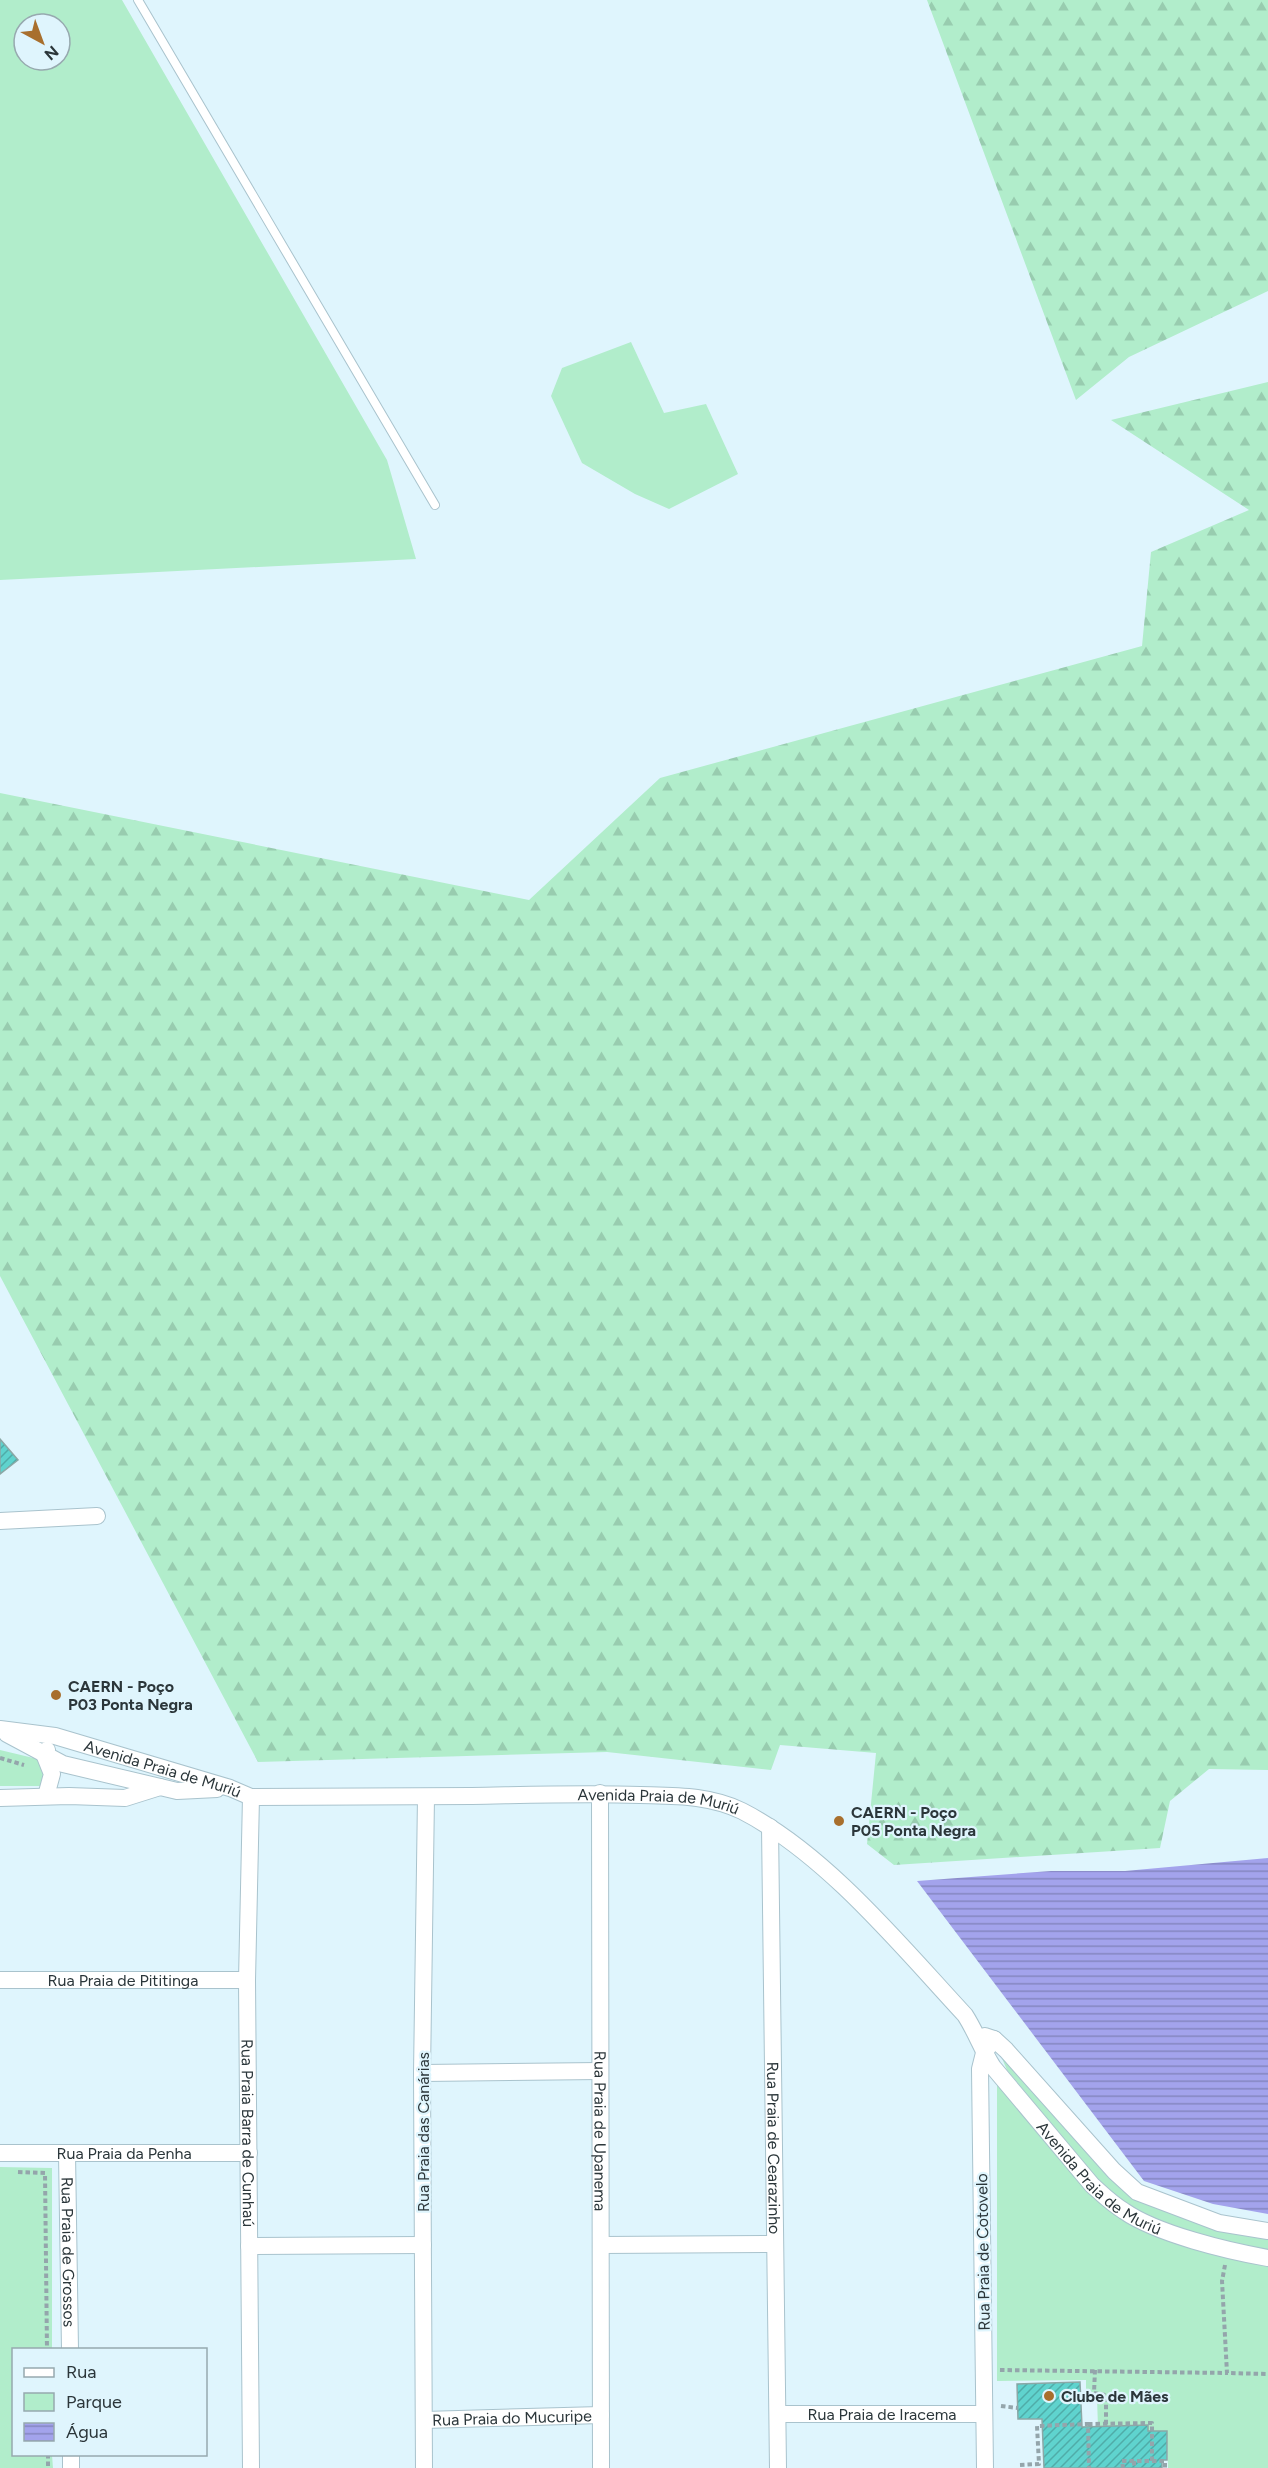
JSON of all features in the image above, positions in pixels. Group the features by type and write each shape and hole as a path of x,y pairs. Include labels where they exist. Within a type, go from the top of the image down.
{"street":[{"path":"0,1521 97,1516"},
{"name":"Avenida Praia de Muriú","path":"0,1730 55,1736 230,1788"},
{"name":"Avenida Praia de Muriú","path":"0,1730 63,1764 177,1791 230,1788"},
{"path":"46,1796 52,1774 44,1754 55,1736"},
{"path":"69,1796 84,1769 90,1748"},
{"path":"0,1798 125,1797 161,1787"},
{"path":"230,1788 250,1797"},
{"name":"Avenida Praia de Muriú","path":"250,1797 600,1794 695,1797 719,1802 770,1827 855,1898 965,2015 977,2032 984,2053 1092,2185 1126,2213 1157,2227 1220,2248 1268,2258"},
{"name":"Rua Praia de Upanema","path":"600,1794 601,2468"},
{"name":"Rua Praia Barra de Cunhaú","path":"250,1797 247,1980 251,2468"},
{"name":"Rua Praia das Canárias","path":"424,2468 422,2073 426,1797"},
{"name":"Rua Praia de Cearazinho","path":"770,1827 778,2468"},
{"name":"Rua Praia de Pititinga","path":"0,1980 247,1980"},
{"name":"Avenida Praia de Muriú","path":"977,2032 994,2039 1114,2171 1137,2192 1219,2223 1268,2230"},
{"name":"Rua Praia de Cotovelo","path":"985,2468 980,2069 984,2053 994,2039"},
{"path":"422,2073 600,2071"},
{"name":"Rua Praia da Penha","path":"0,2153 249,2153"},
{"name":"Rua Praia de Grossos","path":"67,2153 70,2348"},
{"path":"601,2245 775,2244"},
{"path":"249,2246 423,2245"},
{"name":"Rua Praia de Iracema","path":"778,2414 984,2414"},
{"name":"Rua Praia do Mucuripe","path":"424,2420 601,2415"}],"lane":[{"path":"138,0 435,505"}],"path":[{"path":"0,1758 30,1766"},
{"path":"11,2172 45,2173 47,2348"},
{"path":"1225,2261 1222,2280 1227,2373"},
{"path":"984,2370 1268,2374"},
{"path":"1095,2370 1094,2393 1106,2396 1106,2424"},
{"path":"1004,2406 1018,2408"},
{"path":"1020,2465 1041,2464 1037,2426 1152,2423 1153,2457"},
{"path":"1088,2424 1089,2468"},
{"path":"1123,2468 1122,2461 1153,2457 1165,2461 1165,2468"},
{"path":"1132,2461 1134,2468"}],"green space":[{"path":"0,0 122,0 387,460 416,559 0,580"},
{"path":"927,0 1268,0 1268,291 1129,357 1076,400"},
{"path":"631,342 664,413 706,404 738,474 669,509 635,494 582,463 551,396 562,368"},
{"path":"1268,382 1268,1770 1209,1769 1170,1801 1160,1848 894,1865 867,1844 876,1753 780,1745 771,1770 607,1752 258,1762 0,1276 0,793 529,900 660,778 1142,646 1151,552 1249,510 1111,420"},
{"path":"0,1750 46,1761 50,1786 0,1786"},
{"path":"1001,2056 1121,2186 1268,2237 1268,2253 1198,2235 1133,2211 1109,2194 1007,2070"},
{"path":"997,2076 1095,2197 1268,2265 1268,2468 1168,2468 1167,2431 1148,2432 1148,2425 1098,2427 1097,2399 1086,2399 1086,2380 997,2381"},
{"path":"0,2167 52,2168 52,2348 12,2348 12,2456 52,2456 53,2468 0,2468"}],"water":[{"path":"1268,1858 1268,2214 1213,2204 1144,2181 917,1881 1051,1871 1125,1871"}],"building":[{"path":"0,1439 18,1460 0,1474"},
{"path":"1080,2382 1082,2427 1148,2425 1148,2431 1167,2431 1167,2460 1162,2460 1162,2468 1044,2468 1042,2419 1018,2419 1017,2384"}],"place":[{"name":"CAERN - Poço P03 Ponta Negra","path":"56,1695"},
{"name":"CAERN - Poço P05 Ponta Negra","path":"839,1821"},
{"name":"Clube de Mães","path":"1049,2396"}]}
